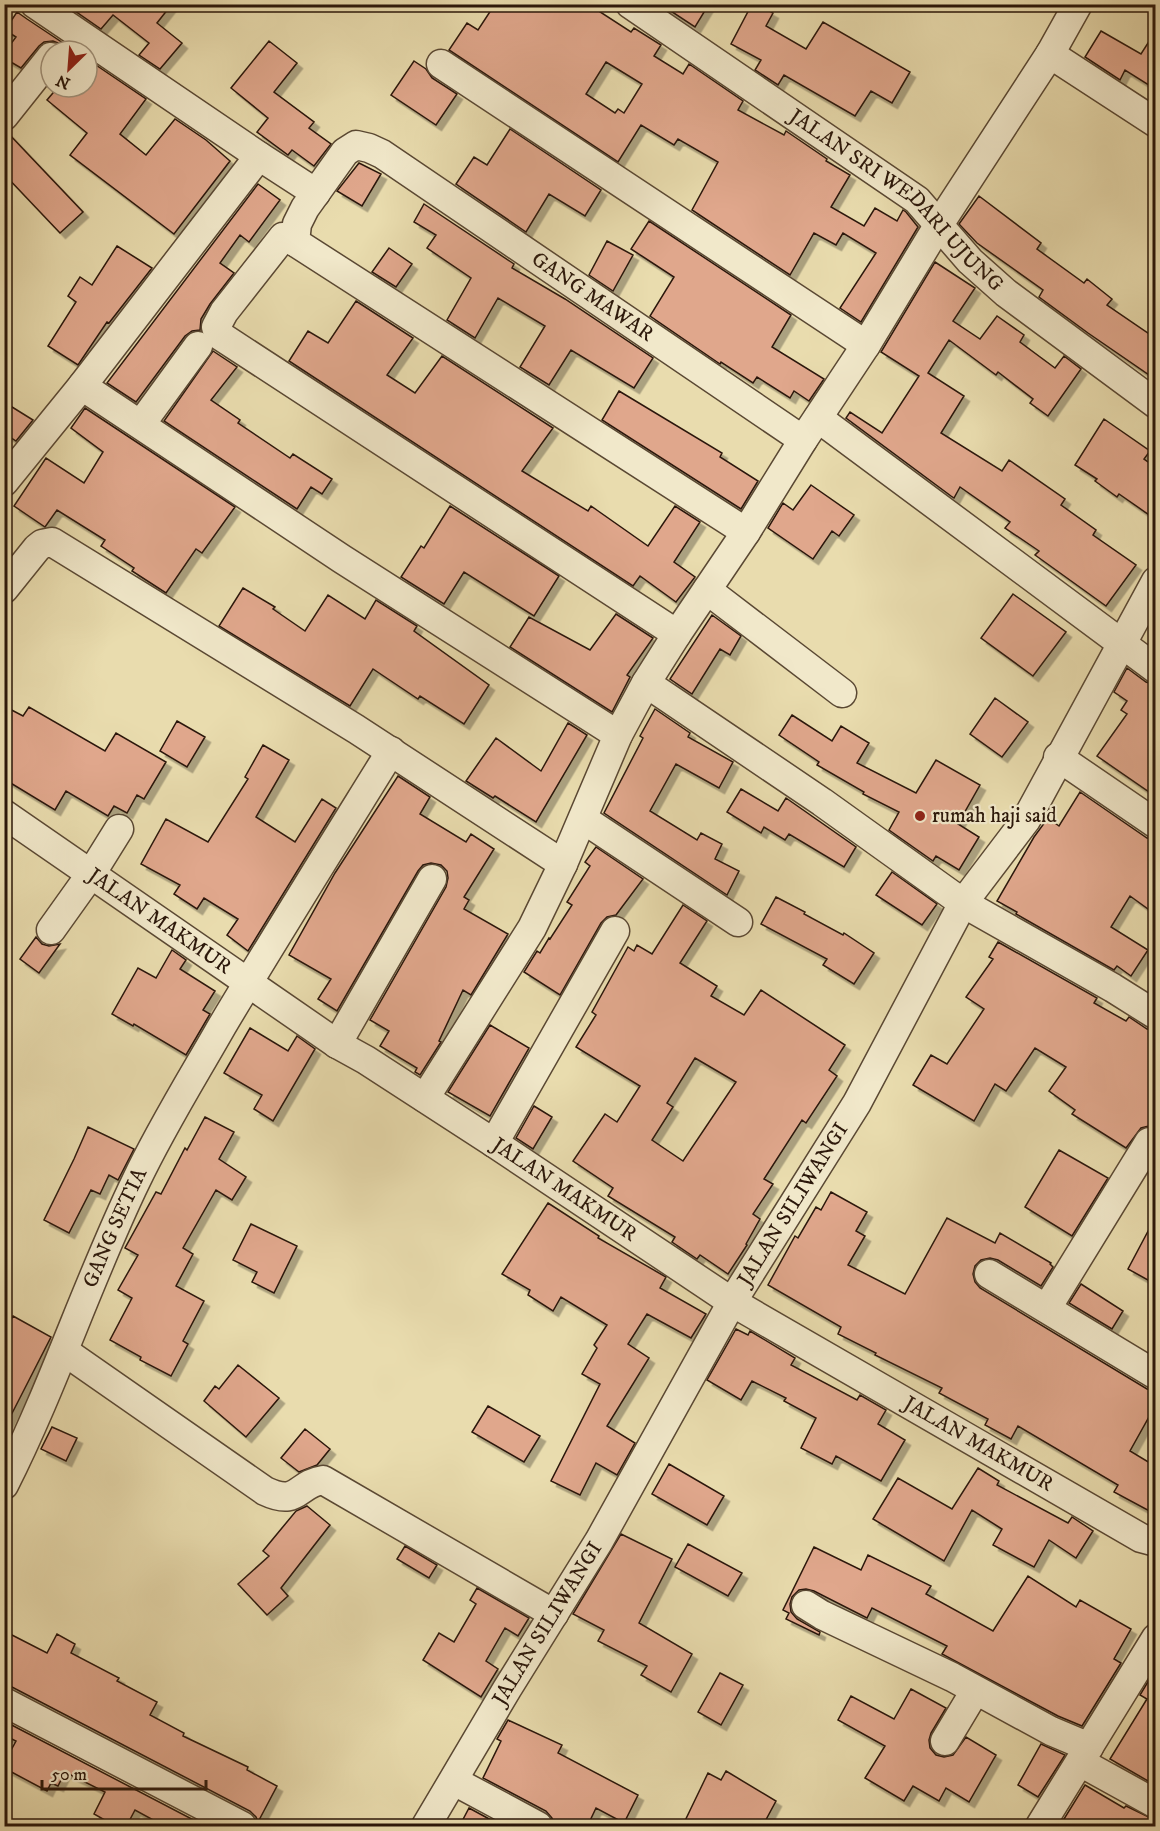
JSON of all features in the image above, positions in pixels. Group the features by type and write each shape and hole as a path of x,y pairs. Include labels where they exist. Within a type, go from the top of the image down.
{"street":[{"path":"35,4 62,39"},
{"name":"JALAN SRI WEDARI UJUNG","path":"630,4 917,200 970,261 1006,293 1155,404"},
{"path":"425,1098 532,927 563,864 618,735 646,683 866,345 938,226 1050,54 1078,4"},
{"path":"1050,54 1155,123"},
{"path":"99,62 316,193 300,217 295,242"},
{"path":"441,64 866,345"},
{"path":"4,116 39,72"},
{"name":"GANG MAWAR","path":"316,193 350,148 362,146 382,154 810,429 1155,669"},
{"path":"4,482 82,386 258,156"},
{"path":"677,634 219,335 216,327 224,312 283,237 288,238 746,532"},
{"path":"141,424 198,346"},
{"path":"82,386 342,560 618,735"},
{"path":"4,589 37,548 42,544 52,543 391,751 563,864"},
{"name":"JALAN SILIWANGI","path":"426,1827 633,1482 732,1302 857,1103 963,903 1026,820 1155,581"},
{"path":"707,590 842,693"},
{"path":"646,683 822,802 963,903 1113,988 1155,1015"},
{"name":"GANG SETIA","path":"4,1485 25,1444 136,1179 249,982 391,751"},
{"path":"1058,757 1155,824"},
{"name":"JALAN MAKMUR","path":"4,814 337,1044 366,1060 494,1143 732,1302 1148,1540"},
{"path":"583,819 738,922"},
{"path":"51,930 91,874 119,829"},
{"path":"337,1044 432,879"},
{"path":"494,1143 615,931"},
{"path":"1047,1308 1149,1142"},
{"path":"989,1274 1155,1375"},
{"path":"64,1351 265,1491 285,1498 323,1480 554,1614"},
{"path":"806,1605 822,1615 917,1660 1051,1731 1155,1804"},
{"path":"1040,1827 1155,1638"},
{"path":"945,1741 975,1691"},
{"path":"4,1702 242,1827"},
{"path":"454,1781 538,1827"}],"building":[{"path":"65,4 172,4 157,23 182,43 160,69 139,55 149,43 113,15 101,29"},
{"path":"495,4 588,4 631,32 634,28 661,45 654,56 683,74 689,64 743,101 738,110 784,135 786,131 827,159 826,161 850,175 831,207 864,226 875,208 897,221 903,210 918,227 861,322 840,308 876,253 843,233 836,245 814,233 790,275 692,210 718,162 678,139 674,145 641,125 618,162 449,50 467,23 478,30","holes":["606,62 642,84 624,113 618,109 615,113 586,94"]},
{"path":"660,4 709,4 695,27"},
{"path":"752,4 757,4 773,13 766,26 806,49 823,22 910,72 892,103 871,91 855,116 784,75 778,85 755,70 761,60 731,44"},
{"path":"17,12 57,39 39,39 39,46 21,68 4,58 4,53 16,37 5,30"},
{"path":"1101,31 1141,54 1155,32 1155,89 1125,70 1120,80 1085,57"},
{"path":"269,41 297,63 274,92 314,122 309,128 331,144 314,166 292,150 288,155 257,132 268,118 231,88"},
{"path":"414,61 426,69 432,78 457,94 436,125 391,95"},
{"path":"99,67 146,99 120,134 146,155 175,119 206,140 230,161 174,234 70,155 87,133 47,100 99,99"},
{"path":"510,129 601,190 585,216 549,194 526,232 456,184 474,157 487,165"},
{"path":"4,132 7,132 83,212 60,233 4,174"},
{"path":"359,163 381,174 362,206 337,191"},
{"path":"258,184 280,200 249,242 240,235 220,263 234,273 201,319 200,330 192,331 185,336 136,402 107,383"},
{"path":"979,196 1041,243 1037,249 1084,283 1087,279 1112,299 1107,305 1155,338 1155,379 1039,297 1043,290 977,243 959,224"},
{"path":"424,204 514,264 512,268 565,299 653,358 634,388 571,350 549,385 520,367 545,326 498,298 475,338 447,320 471,278 427,248 436,235 414,222"},
{"path":"649,221 791,315 772,347 824,379 809,401 794,391 790,398 757,377 753,383 721,362 720,364 650,316 674,277 631,249"},
{"path":"607,241 633,255 613,291 589,275"},
{"path":"117,246 152,268 109,323 107,322 78,365 48,346 76,302 68,296 80,277 92,285"},
{"path":"389,248 412,264 396,287 372,272"},
{"path":"935,262 975,288 953,321 980,339 997,316 1024,335 1020,342 1055,368 1064,356 1081,369 1048,416 1030,403 1033,399 998,372 996,375 949,340 928,373 964,396 941,433 1002,471 1009,460 1065,499 1061,505 1096,530 1093,535 1136,565 1106,606 1035,555 1039,551 1005,528 1010,522 960,487 954,498 846,418 850,412 882,433 919,376 881,352"},
{"path":"356,301 413,338 387,375 415,393 442,356 553,428 522,471 588,511 591,506 648,546 675,506 700,522 674,562 695,577 676,602 640,576 633,586 289,361 308,331 328,343"},
{"path":"213,351 237,367 211,400 240,420 238,423 290,458 293,454 332,479 322,494 311,487 297,509 164,421"},
{"path":"619,391 722,453 720,457 758,481 741,509 602,420"},
{"path":"4,402 33,420 16,441 4,433"},
{"path":"85,408 235,507 202,553 196,549 166,593 132,571 134,568 101,546 105,540 57,510 45,527 14,506 46,458 84,483 103,452 71,428"},
{"path":"1104,419 1150,451 1144,459 1155,467 1155,519 1119,494 1117,497 1095,481 1097,479 1075,465"},
{"path":"811,485 854,515 839,536 832,531 813,559 768,528 783,503 793,510"},
{"path":"450,506 559,576 534,616 464,572 444,604 401,577 421,546 424,548"},
{"path":"243,588 275,607 273,609 305,631 328,595 365,619 376,600 417,626 414,631 489,685 464,724 420,696 418,699 373,669 350,706 219,626"},
{"path":"1013,594 1066,632 1033,676 981,638"},
{"path":"616,614 653,638 627,675 630,677 612,712 510,647 529,617 590,650"},
{"path":"712,615 741,636 730,655 720,649 692,694 670,679"},
{"path":"1127,668 1146,682 1155,685 1155,796 1097,756 1127,714 1121,710 1127,701 1114,692"},
{"path":"995,698 1028,722 1002,757 970,734"},
{"path":"4,706 23,716 29,707 105,751 116,733 166,762 144,799 137,795 127,813 114,806 108,816 66,791 55,810 4,779"},
{"path":"655,709 690,733 688,737 733,762 719,788 676,764 650,811 697,840 701,833 722,844 715,859 739,871 727,895 604,813 643,738 640,736"},
{"path":"792,715 832,741 841,726 869,743 857,763 916,793 936,760 980,785 958,824 979,837 959,870 936,856 933,861 889,830 899,812 863,794 864,792 817,765 819,762 779,735"},
{"path":"177,721 205,737 187,767 160,751"},
{"path":"568,723 587,735 536,822 466,781 496,738 541,771"},
{"path":"263,745 289,760 256,817 295,842 322,799 336,808 248,951 227,935 238,919 204,898 197,909 174,894 180,885 141,864 166,819 208,842 248,779 245,777"},
{"path":"398,776 430,797 420,814 466,842 471,834 494,849 464,897 469,900 464,909 508,934 471,995 463,990 439,1041 441,1042 420,1075 415,1072 417,1068 380,1046 389,1031 370,1020 446,887 447,871 441,865 431,863 423,865 418,871 337,1011 318,999 331,979 289,955 335,873"},
{"path":"741,789 778,811 786,798 856,847 844,867 789,834 785,840 764,827 761,833 727,812"},
{"path":"1080,792 1147,838 1155,840 1155,914 1130,896 1111,927 1148,950 1131,976 1117,966 1114,970 997,901 1034,837 1048,818 1059,826"},
{"path":"596,847 643,879 616,915 607,917 601,923 560,995 524,972 537,951 540,953 572,905 567,902 590,866 585,862"},
{"path":"892,872 937,904 922,925 876,895"},
{"path":"776,897 843,935 844,933 874,953 854,984 823,965 827,959 761,924"},
{"path":"683,905 707,921 680,963 717,986 711,996 744,1015 761,990 845,1045 829,1070 837,1076 806,1123 802,1120 764,1179 773,1184 753,1214 760,1219 747,1245 728,1274 700,1255 697,1259 672,1242 675,1237 608,1196 613,1188 573,1161 605,1114 617,1122 640,1086 576,1047 596,1015 592,1012 628,947 634,951 637,945 652,954","holes":["695,1058 736,1082 683,1161 652,1140 673,1107 667,1103"]},
{"path":"36,937 42,944 49,946 60,944 39,973 20,959"},
{"path":"998,942 1097,998 1094,1003 1126,1021 1129,1017 1147,1029 1155,1031 1155,1127 1141,1128 1126,1148 1072,1114 1075,1110 1049,1091 1066,1067 1035,1048 1006,1091 995,1084 974,1121 913,1085 931,1055 947,1064 984,1009 966,997 993,959 989,957"},
{"path":"172,950 186,960 180,969 215,991 203,1010 210,1014 186,1055 134,1024 133,1026 112,1014 138,968 156,978"},
{"path":"490,1025 529,1048 490,1116 448,1092"},
{"path":"250,1028 288,1051 297,1036 315,1049 273,1121 254,1109 262,1095 224,1073"},
{"path":"534,1106 552,1117 533,1149 516,1138"},
{"path":"205,1117 234,1132 219,1159 246,1177 232,1200 216,1190 183,1248 193,1254 176,1286 204,1301 183,1341 188,1344 171,1376 140,1360 141,1357 110,1340 132,1298 118,1290 138,1255 125,1248 156,1192 161,1194 185,1148 187,1150"},
{"path":"88,1127 134,1149 118,1180 109,1175 100,1194 91,1190 69,1233 44,1220"},
{"path":"1059,1150 1108,1178 1072,1236 1025,1207"},
{"path":"831,1192 867,1212 856,1231 865,1236 848,1265 905,1294 947,1218 995,1243 1000,1233 1051,1263 1053,1267 1041,1286 998,1260 990,1258 981,1260 975,1266 973,1274 980,1288 1147,1389 1155,1391 1155,1406 1130,1451 1155,1466 1155,1514 1114,1492 1118,1485 1018,1426 1011,1439 985,1425 988,1419 939,1393 942,1388 838,1334 841,1327 768,1285 795,1236 798,1238 816,1207 821,1210"},
{"path":"548,1203 599,1236 598,1238 666,1277 660,1288 706,1314 691,1338 647,1314 628,1344 649,1358 607,1426 635,1443 617,1475 596,1463 580,1495 551,1481 600,1384 582,1374 597,1348 594,1345 607,1325 561,1297 553,1311 528,1295 530,1290 502,1274"},
{"path":"1155,1218 1155,1284 1128,1269"},
{"path":"251,1224 297,1246 274,1293 252,1282 257,1272 233,1260"},
{"path":"1081,1284 1123,1311 1112,1329 1069,1303"},
{"path":"13,1316 51,1337 4,1429 4,1331"},
{"path":"736,1329 748,1335 750,1331 795,1358 791,1365 857,1400 860,1395 886,1410 878,1424 905,1440 881,1481 836,1456 832,1464 801,1448 816,1418 784,1401 786,1398 752,1381 741,1400 707,1380"},
{"path":"238,1365 279,1398 246,1437 204,1401 215,1386 219,1389"},
{"path":"488,1406 540,1436 524,1462 472,1432"},
{"path":"52,1427 77,1438 66,1461 41,1449"},
{"path":"305,1429 330,1449 317,1465 299,1472 281,1458"},
{"path":"669,1464 724,1496 707,1525 652,1494"},
{"path":"978,1468 999,1481 997,1485 1068,1523 1072,1517 1093,1531 1076,1558 1049,1540 1034,1567 993,1545 1002,1529 972,1510 944,1561 873,1519 898,1478 952,1509"},
{"path":"307,1506 330,1525 281,1588 288,1596 267,1615 238,1584 269,1556 263,1551 296,1511"},
{"path":"621,1534 672,1559 639,1623 692,1654 671,1692 641,1675 647,1666 598,1641 604,1630 573,1614"},
{"path":"688,1544 742,1573 728,1596 675,1567"},
{"path":"405,1546 437,1565 429,1578 397,1559"},
{"path":"814,1547 861,1570 868,1555 931,1586 926,1594 993,1631 1028,1576 1076,1607 1080,1600 1131,1629 1114,1659 1121,1663 1082,1726 1058,1716 942,1654 947,1646 872,1608 867,1618 814,1591 799,1590 792,1597 791,1612 797,1619 820,1632 819,1635 786,1619 789,1613 783,1610"},
{"path":"477,1588 529,1618 518,1636 505,1628 486,1661 498,1669 481,1697 423,1660 439,1633 454,1642 476,1604 470,1600"},
{"path":"10,1634 47,1653 57,1634 75,1644 71,1653 119,1678 117,1681 157,1702 150,1715 184,1733 183,1736 248,1767 247,1770 277,1786 258,1822 250,1811 12,1687 4,1686 4,1645"},
{"path":"1155,1670 1155,1785 1110,1759 1147,1699 1140,1695"},
{"path":"720,1673 743,1685 721,1725 698,1712"},
{"path":"911,1689 946,1708 929,1740 930,1748 936,1755 944,1757 953,1755 966,1737 996,1755 969,1802 946,1788 939,1801 913,1786 904,1801 865,1778 885,1746 838,1720 851,1696 894,1719"},
{"path":"508,1720 562,1745 558,1753 638,1795 624,1823 596,1808 587,1827 554,1827 552,1818 546,1811 483,1778 501,1741 497,1739"},
{"path":"4,1721 207,1827 166,1827 135,1810 126,1827 117,1827 94,1814 105,1792 65,1772 58,1786 51,1783 47,1791 4,1768 4,1763 16,1741 4,1735"},
{"path":"1041,1744 1065,1755 1038,1797 1018,1785"},
{"path":"726,1771 776,1801 762,1827 682,1827 708,1773 721,1780"},
{"path":"1085,1785 1124,1808 1126,1806 1155,1820 1155,1827 1059,1827"},
{"path":"469,1808 504,1827 459,1827"}],"place":[{"name":"rumah haji said","path":"920,816"}]}
